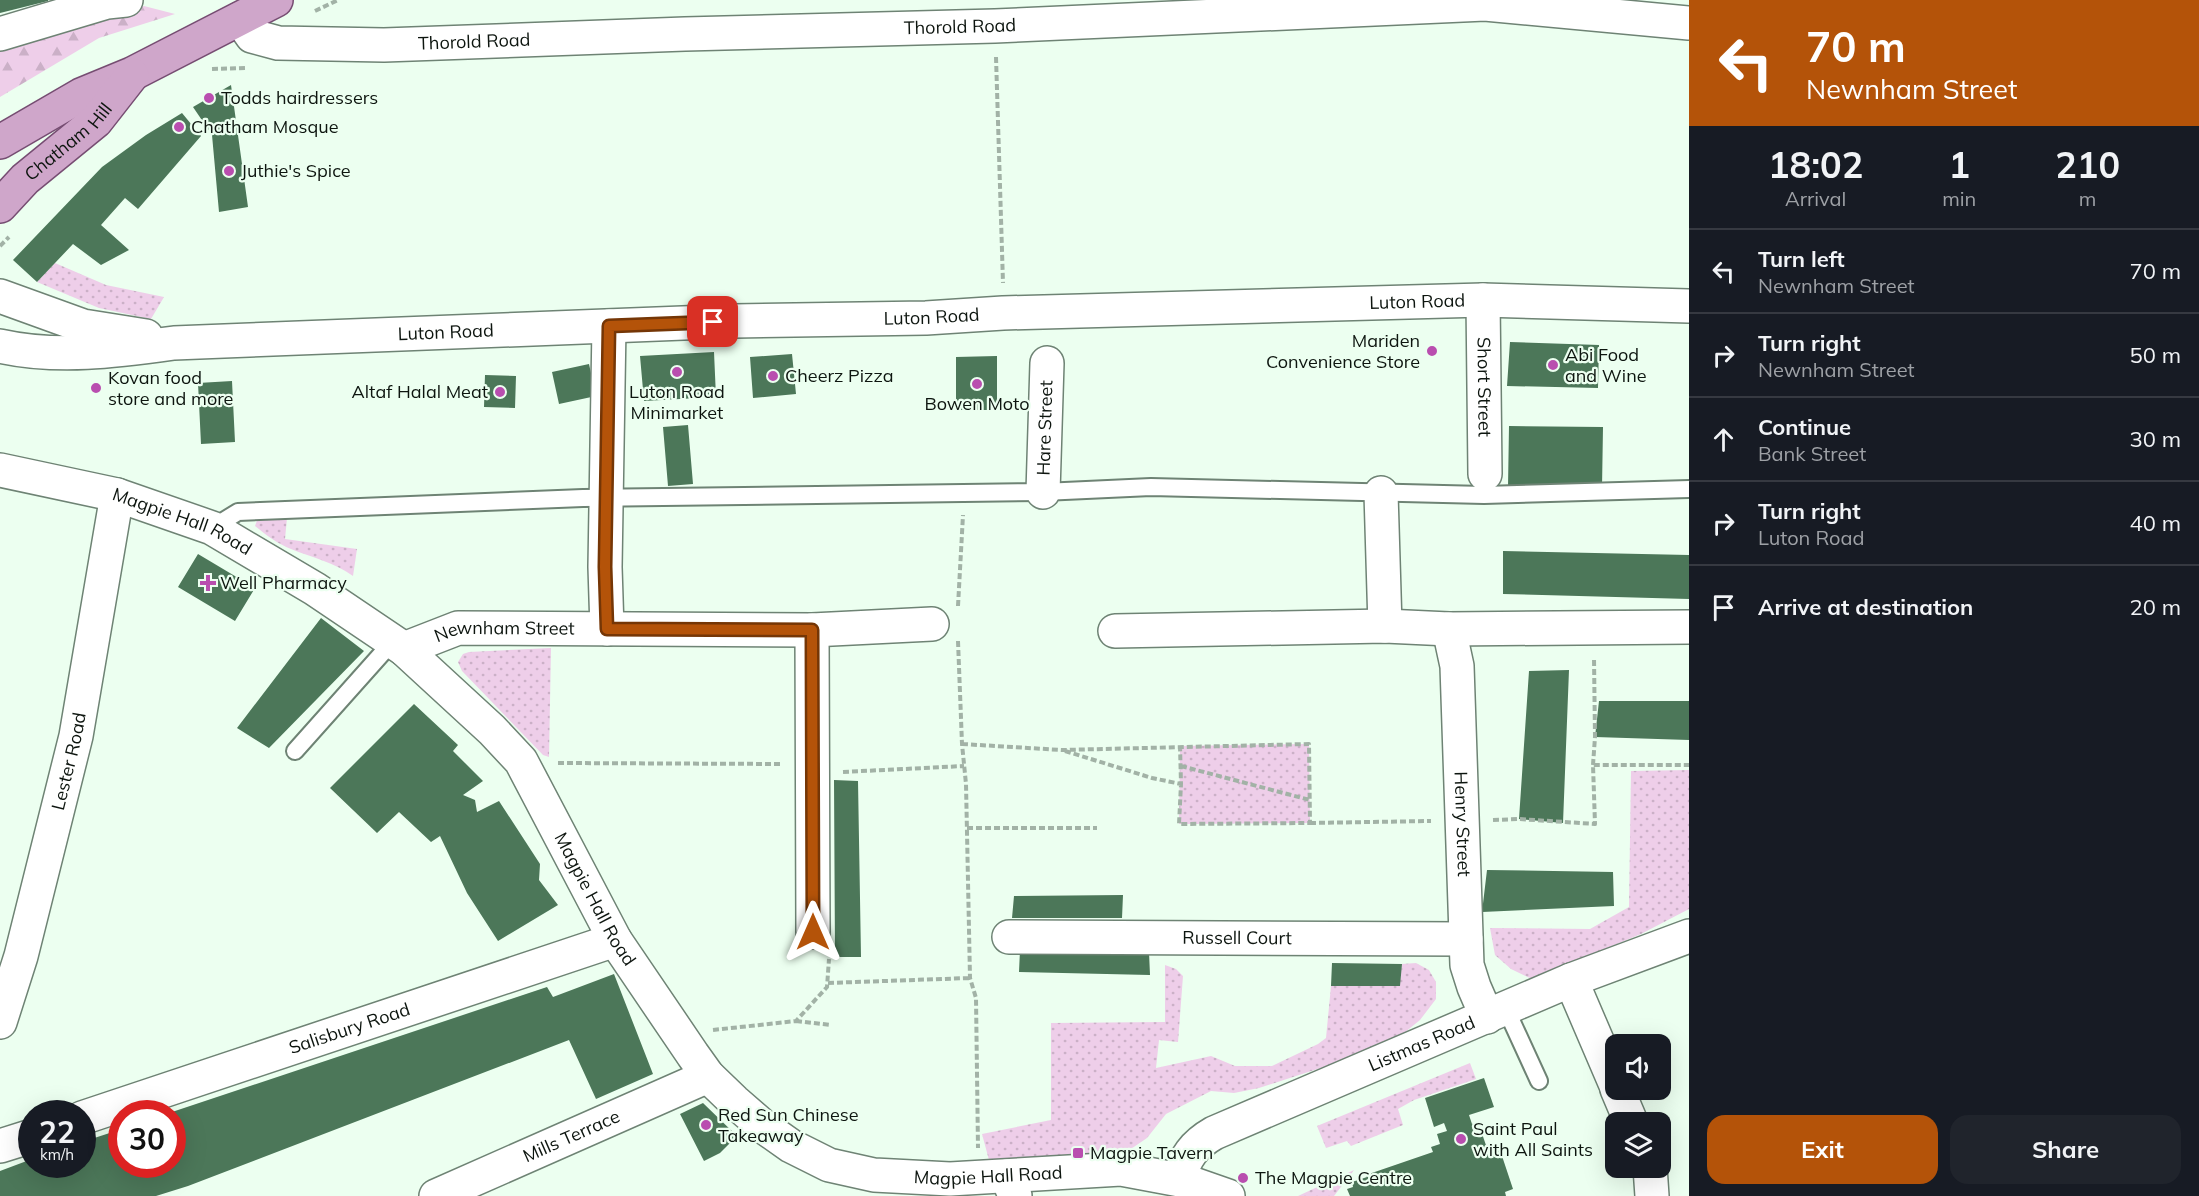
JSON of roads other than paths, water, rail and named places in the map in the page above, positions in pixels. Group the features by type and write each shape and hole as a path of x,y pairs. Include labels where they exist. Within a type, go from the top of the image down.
{"main road":[{"name":"Chatham Hill","path":"0,142 81,95 132,74 236,12 276,0"},
{"name":"Chatham Hill","path":"0,206 25,179 96,121 132,74"}],"street":[{"path":"0,34 107,2 126,0"},
{"name":"Thorold Road","path":"236,12 252,36 276,43 384,45 995,26 1485,2 1689,23"},
{"name":"Luton Road","path":"0,296 83,326 174,343"},
{"name":"Luton Road","path":"0,346 48,352 103,353 174,343 609,326 1483,300 1689,306"},
{"name":"Short Street","path":"1483,300 1485,474"},
{"path":"607,629 605,567 609,326"},
{"name":"Hare Street","path":"1043,492 1047,363"},
{"name":"Magpie Hall Road","path":"0,470 117,495 212,528 315,589 399,645 492,730 521,761 615,940 708,1076 764,1127 791,1146 824,1164 874,1175 1000,1183 1107,1169 1178,1179 1228,1196"},
{"path":"1381,493 1385,626"},
{"name":"Lester Road","path":"0,1022 21,956 76,735 117,495"},
{"name":"Newnham Street","path":"399,645 458,628 812,630 949,623"},
{"path":"1115,631 1385,626 1449,629 1689,627"},
{"name":"Henry Street","path":"1449,629 1456,666 1469,974 1497,1013"},
{"path":"812,630 813,932"},
{"name":"Listmas Road","path":"1178,1179 1188,1154 1214,1133 1571,980 1689,936"},
{"name":"Russell Court","path":"1009,937 1466,939"},
{"name":"Salisbury Road","path":"96,1113 615,940"},
{"path":"1571,980 1605,1061"},
{"name":"Mills Terrace","path":"436,1196 708,1076"},
{"path":"0,1146 18,1140"},
{"path":"1651,1178 1652,1196"}],"lane":[{"path":"212,528 238,512 583,498 1043,492 1151,487 1484,495 1689,489"},
{"path":"295,751 399,645"},
{"path":"1497,1013 1539,1081"}],"place":[{"name":"Todds hairdressers","path":"209,98"},
{"name":"Chatham Mosque","path":"179,127"},
{"name":"Juthie's Spice","path":"229,171"},
{"name":"Mariden Convenience Store","path":"1432,351"},
{"name":"Abi Food and Wine","path":"1553,365"},
{"name":"Luton Road Minimarket","path":"677,372"},
{"name":"Cheerz Pizza","path":"773,376"},
{"name":"Bowen Moto","path":"977,384"},
{"name":"Kovan food store and more","path":"96,388"},
{"name":"Altaf Halal Meat","path":"500,392"},
{"name":"Well Pharmacy","path":"208,583"},
{"name":"Red Sun Chinese Takeaway","path":"706,1125"},
{"name":"Saint Paul with All Saints","path":"1461,1139"},
{"name":"Magpie Tavern","path":"1078,1153"},
{"name":"The Magpie Centre","path":"1243,1178"}]}
